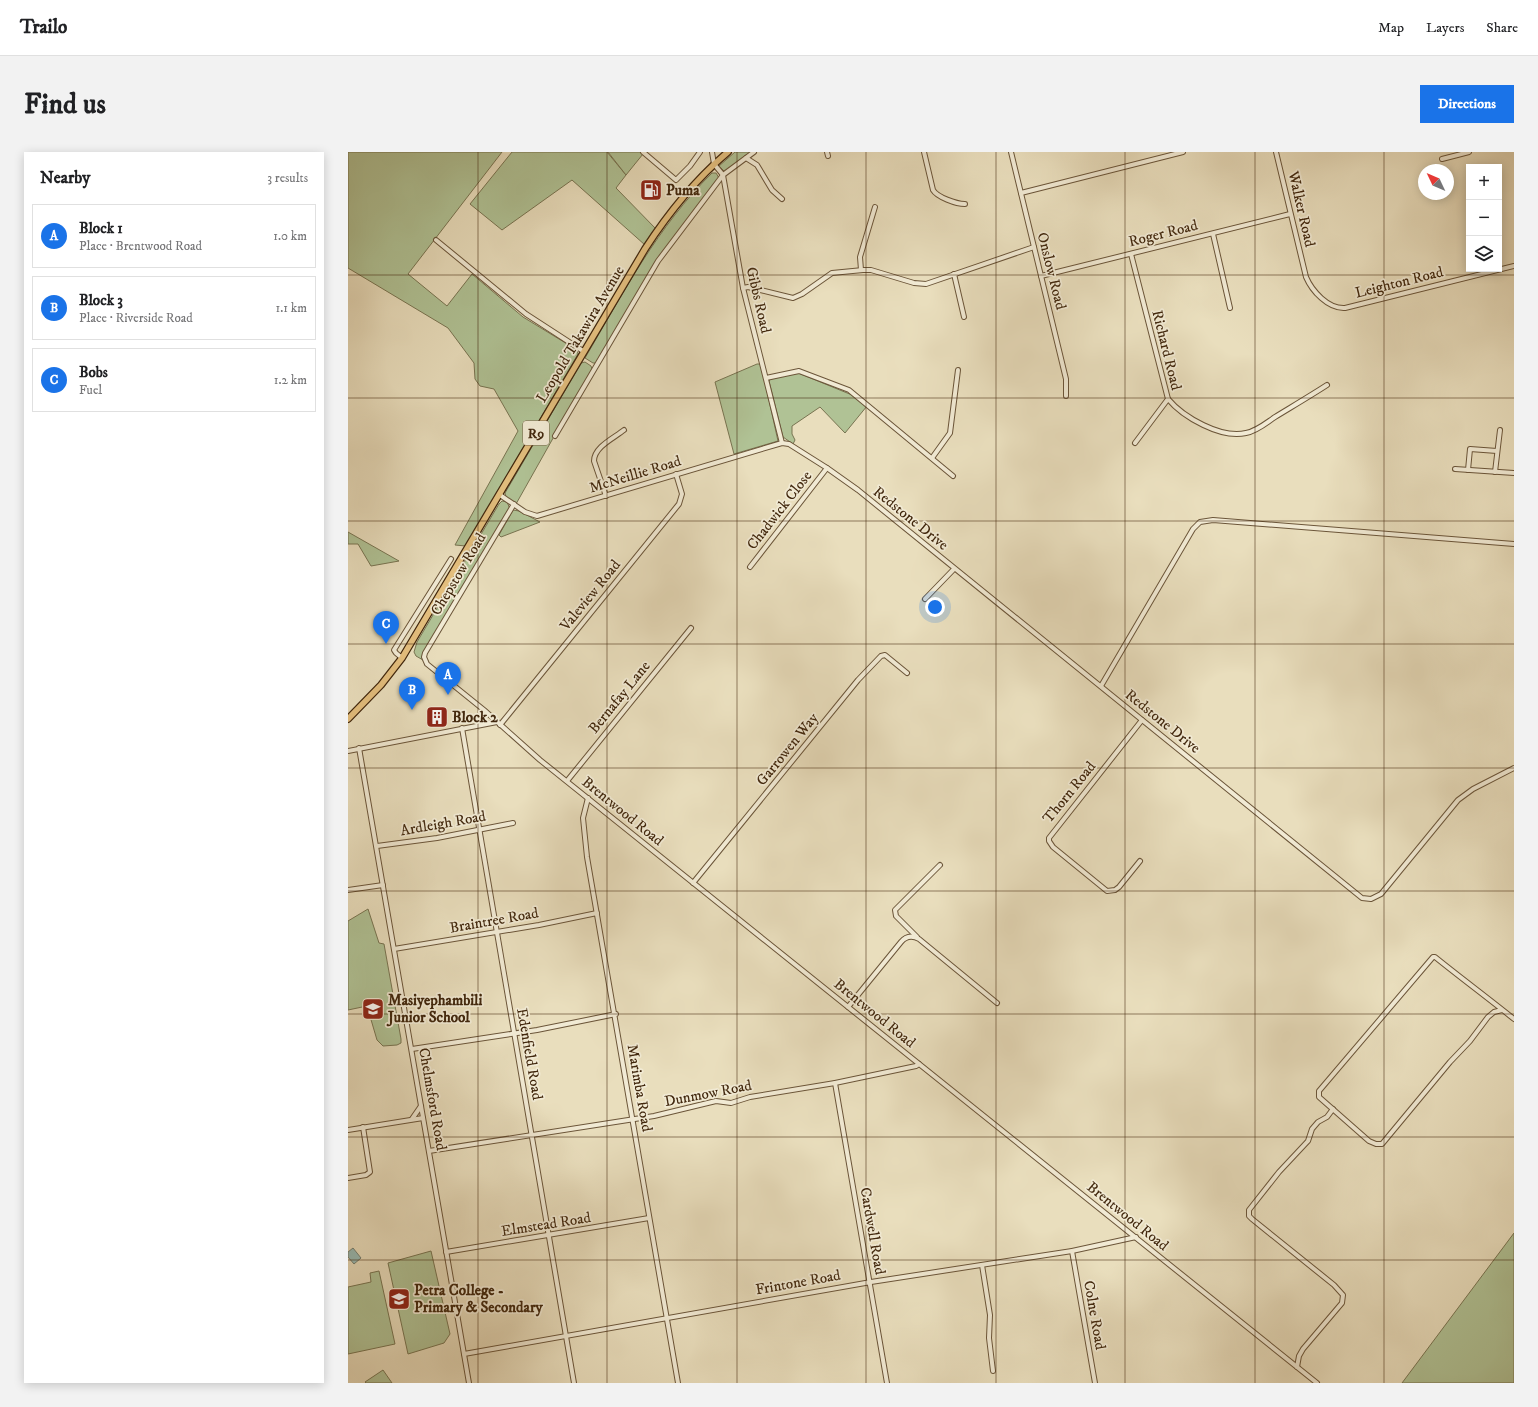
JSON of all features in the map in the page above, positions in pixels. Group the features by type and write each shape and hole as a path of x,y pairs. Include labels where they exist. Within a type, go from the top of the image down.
{"highway":[{"name":"Leopold Takawira Avenue","path":"348,719 381,686 402,658 500,495 583,351 661,224 694,182 728,152"}],"street":[{"path":"643,152 676,180 690,166 700,152"},
{"path":"706,152 712,154 714,164"},
{"path":"555,436 658,260 723,175 754,152"},
{"path":"924,152 933,190 936,195 959,204 965,204"},
{"name":"Onslow Road","path":"1011,152 1066,379 1066,396"},
{"path":"1020,192 1183,152"},
{"name":"Walker Road","path":"1276,152 1304,272"},
{"path":"1442,159 1469,152"},
{"path":"746,158 757,165 772,190 782,199"},
{"name":"Gibbs Road","path":"714,164 723,175 743,288 782,443"},
{"path":"861,270 860,256 876,207"},
{"name":"Roger Road","path":"1041,276 1290,214"},
{"path":"1213,234 1230,308"},
{"path":"436,240 526,314 583,351"},
{"path":"743,288 748,287 793,298 802,294 832,273 861,270 871,270 920,284 926,284 1034,247"},
{"name":"Richard Road","path":"1131,254 1168,399 1135,442"},
{"name":"Leighton Road","path":"1304,272 1310,284 1322,298 1339,308 1514,266"},
{"path":"954,274 964,317"},
{"path":"932,458 950,433 958,370"},
{"path":"766,378 797,371 849,390 953,476"},
{"path":"1168,399 1177,408 1199,423 1218,430 1241,434 1255,430 1327,385"},
{"path":"606,496 594,461 594,455 598,450 624,430"},
{"path":"1494,472 1500,430"},
{"name":"McNeillie Road","path":"500,495 525,512 537,516 782,443"},
{"name":"Redstone Drive","path":"782,443 794,447 858,490 954,569 1226,786 1357,895 1367,899 1381,894 1458,800 1473,789 1514,768"},
{"path":"1468,470 1470,449 1497,452"},
{"name":"Chadwick Close","path":"750,567 827,468"},
{"path":"1455,469 1514,473"},
{"name":"Valeview Road","path":"499,723 679,504 682,494 676,474"},
{"name":"Chepstow Road","path":"424,657 514,504"},
{"path":"1100,686 1193,529 1203,521 1213,520 1514,544"},
{"path":"402,658 394,650 451,559"},
{"path":"925,599 954,569"},
{"name":"Bernafay Lane","path":"566,781 691,628"},
{"name":"Garrowen Way","path":"693,883 858,680 881,656 885,655 907,674"},
{"name":"Brentwood Road","path":"424,657 427,664 499,723 566,781 1317,1383"},
{"name":"Thorn Road","path":"1140,861 1119,887 1107,891 1053,847 1049,841 1049,838 1142,720"},
{"path":"348,751 462,728 499,723"},
{"name":"Edenfield Road","path":"462,728 478,829 574,1383"},
{"name":"Chelmsford Road","path":"359,748 469,1383"},
{"name":"Marimba Road","path":"588,798 584,813 583,826 678,1383"},
{"name":"Ardleigh Road","path":"377,846 437,838 513,823"},
{"path":"940,865 895,910 896,916 919,939 997,1003"},
{"path":"348,890 383,885"},
{"name":"Braintree Road","path":"394,949 544,924 597,913"},
{"path":"848,1007 903,940 913,936 919,939"},
{"path":"1502,1010 1494,1012 1488,1017 1470,1041 1450,1062 1382,1144 1376,1144 1369,1141 1319,1097 1319,1091 1433,957 1514,1019"},
{"path":"412,1049 514,1033 616,1014"},
{"name":"Dunmow Road","path":"429,1151 632,1118 654,1116 716,1101 731,1103 750,1097 835,1083 916,1066 919,1064"},
{"name":"Cardwell Road","path":"835,1083 887,1383"},
{"path":"412,1120 421,1106"},
{"path":"1297,1367 1299,1356 1311,1338 1342,1303 1343,1295 1334,1284 1252,1219 1249,1216 1249,1210 1279,1172 1308,1141 1312,1128 1318,1122 1327,1117 1333,1110"},
{"path":"348,1130 423,1118"},
{"path":"348,1178 366,1175 370,1172 363,1128"},
{"name":"Elmstead Road","path":"446,1252 649,1218"},
{"name":"Frintone Road","path":"464,1354 870,1282 1072,1251 1136,1237"},
{"name":"Colne Road","path":"1072,1251 1095,1383"},
{"path":"982,1265 990,1315 989,1338 993,1371"},
{"path":"1290,1361 1299,1356"}],"green space":[{"path":"348,152 502,152 408,274 447,306 472,274 523,317 577,350 578,354 466,546 455,545 518,431 494,389 480,386 475,379 474,363 448,328 348,268"},
{"path":"512,152 607,152 626,175 616,188 656,229 645,245 572,180 502,230 470,204"},
{"path":"608,152 641,152 643,154 626,175"},
{"path":"735,152 752,152 725,172 719,166"},
{"path":"712,173 716,173 719,178 657,260 596,363 593,363 585,358 642,261 675,215"},
{"path":"585,362 591,366 592,369 516,504 506,497 505,493 581,363"},
{"path":"757,364 761,364 778,441 734,454 715,382"},
{"path":"796,372 852,395 867,406 845,433 820,407 792,426 792,434 795,440 793,444 783,437 769,381 771,379"},
{"path":"502,501 507,502 510,509 423,657 423,660 416,656 414,652 417,642"},
{"path":"513,510 519,511 540,522 501,537 499,535"},
{"path":"348,532 399,561 371,566 358,544 348,544"},
{"path":"368,909 379,943 384,944 401,1039 401,1043 397,1045 383,1046 377,1040 367,1006 348,1010 348,921"},
{"path":"1514,1233 1514,1383 1402,1383"},
{"path":"431,1251 450,1334 444,1343 408,1354 388,1263"},
{"path":"379,1271 395,1344 348,1354 348,1287 371,1282 370,1273"},
{"path":"383,1370 392,1383 365,1382"}],"water":[{"path":"353,1248 361,1258 354,1264 348,1257 348,1252"}],"place":[{"name":"Puma","path":"651,190"},
{"name":"Bobs","path":"386,644"},
{"name":"Block 1","path":"448,695"},
{"name":"Block 3","path":"412,710"},
{"name":"Block 2","path":"437,717"},
{"name":"Masiyephambili Junior School","path":"373,1009"},
{"name":"Petra College - Primary & Secondary","path":"399,1299"}]}
